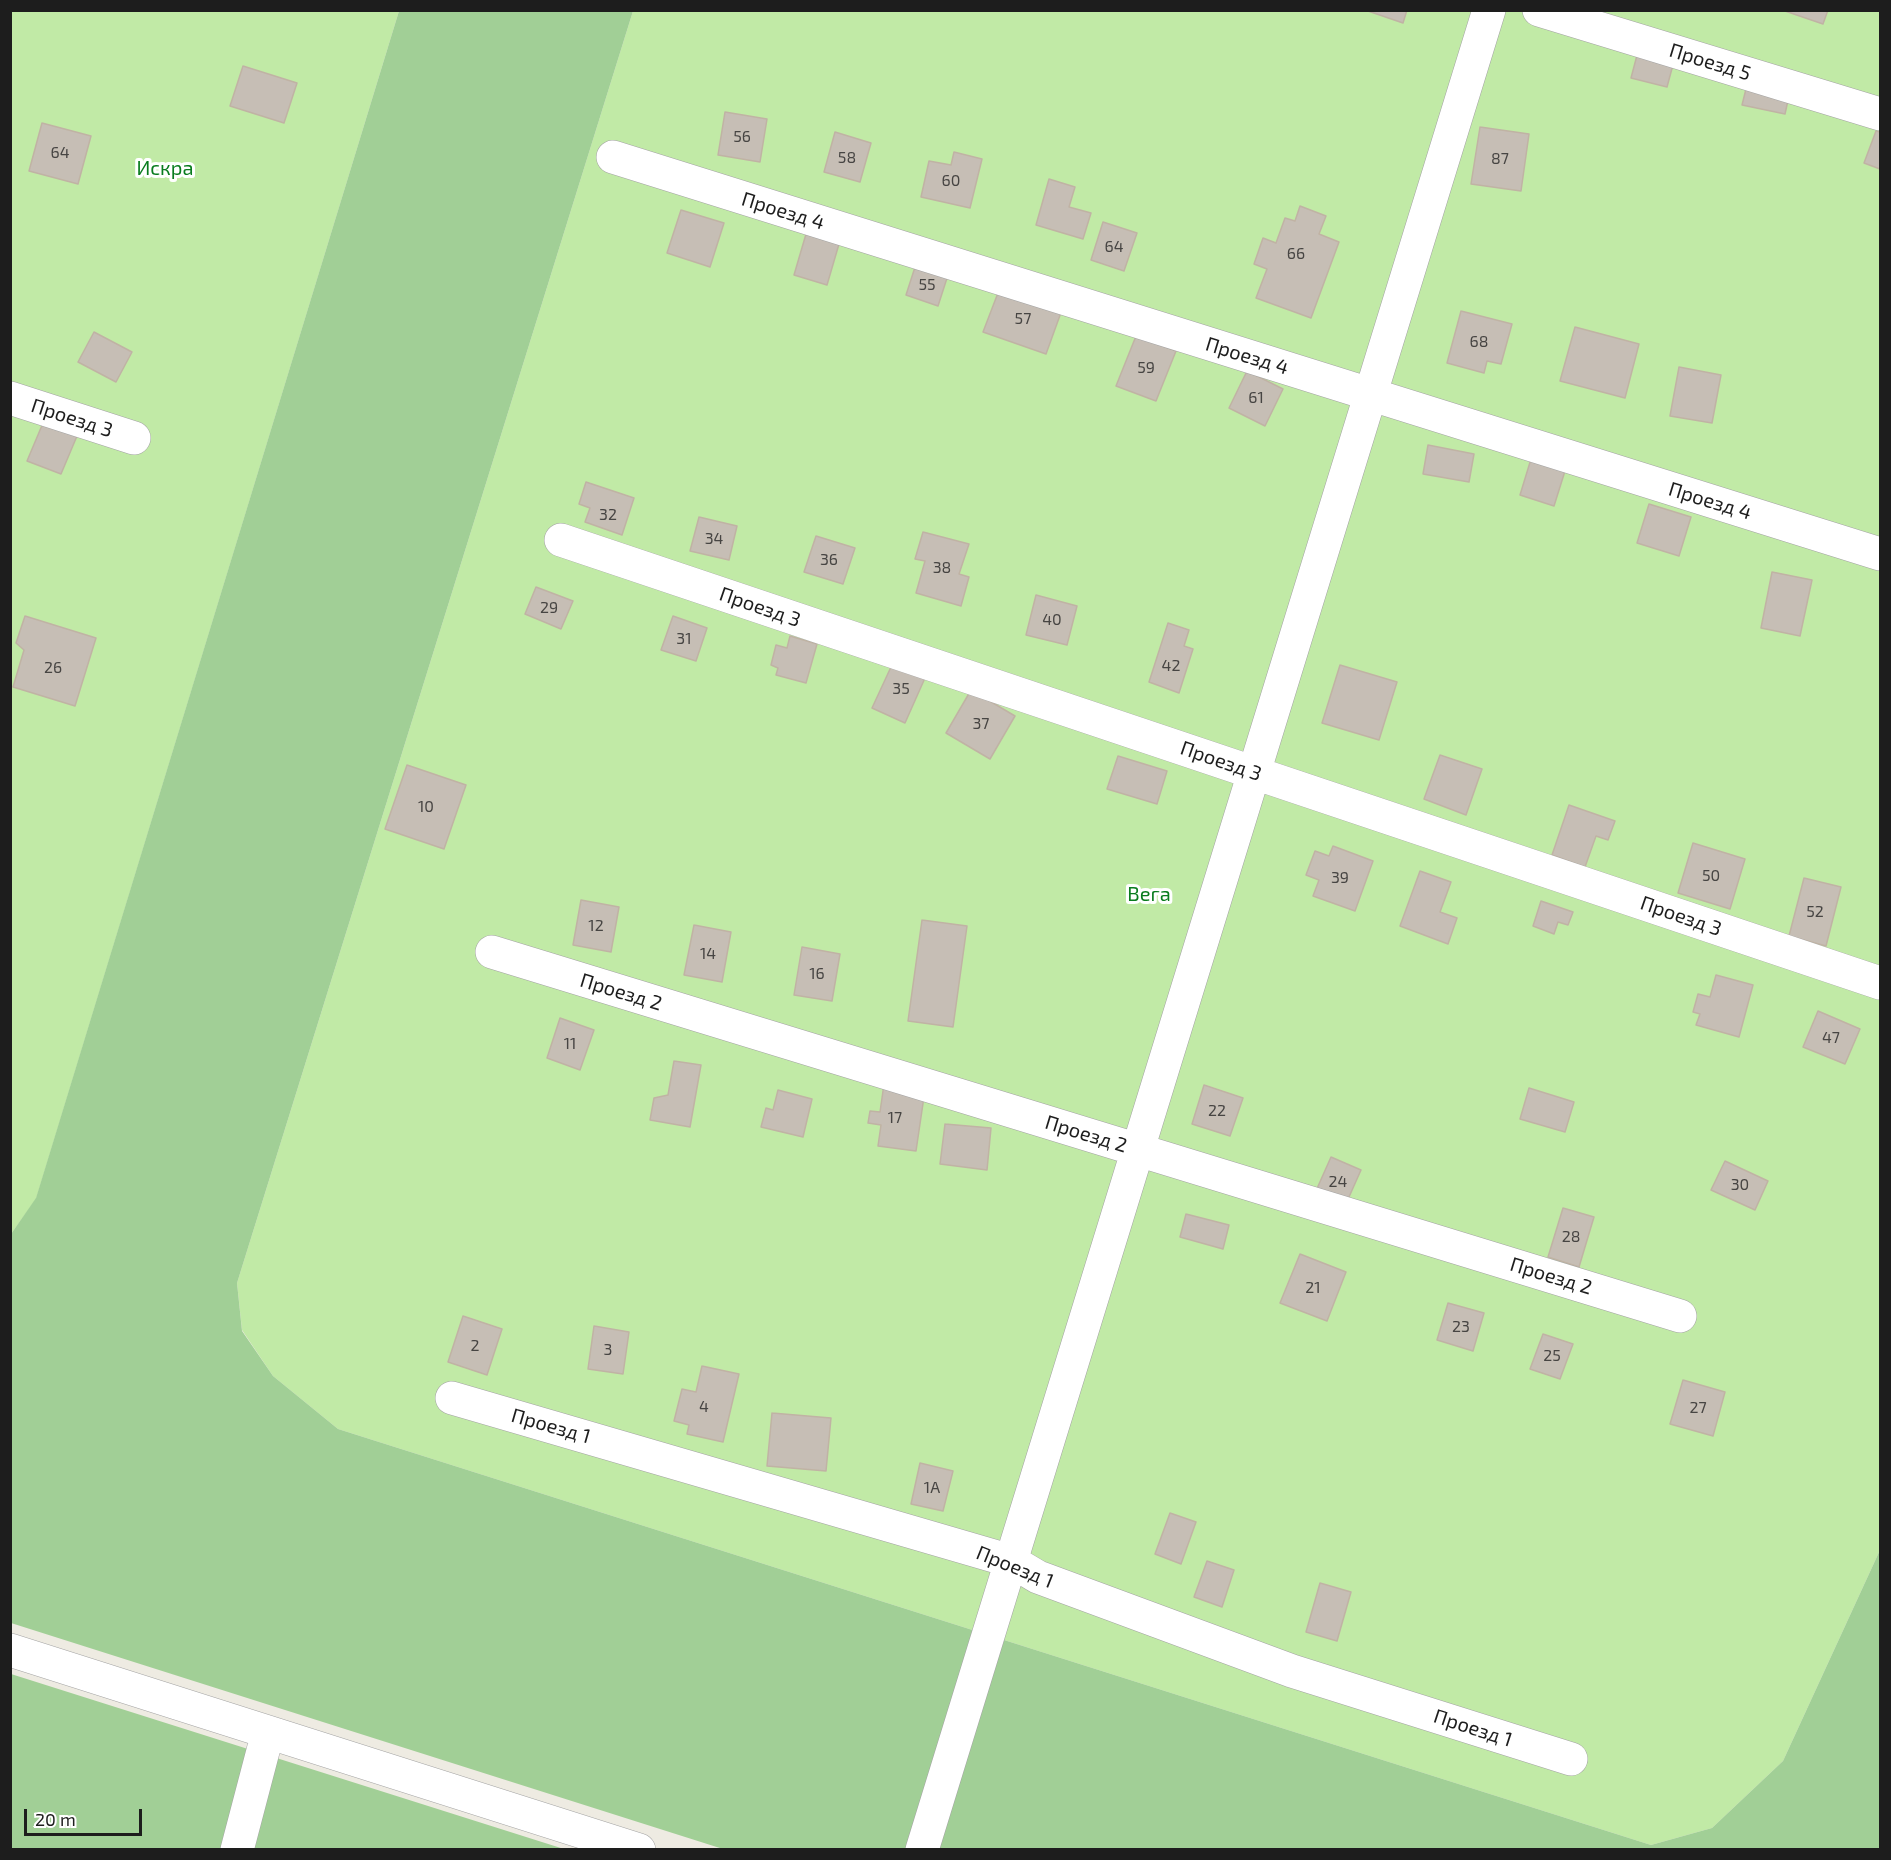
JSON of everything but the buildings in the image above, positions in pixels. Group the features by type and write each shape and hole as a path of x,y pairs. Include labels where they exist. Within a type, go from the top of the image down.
{"street":[{"path":"922,1850 1490,10"},
{"name":"Проезд 5","path":"1539,10 1881,114"},
{"name":"Проезд 4","path":"613,157 1881,554"},
{"name":"Проезд 3","path":"10,398 134,438"},
{"name":"Проезд 3","path":"561,540 1881,983"},
{"name":"Проезд 2","path":"492,952 1680,1316"},
{"name":"Проезд 1","path":"452,1398 1011,1561 1038,1577 1292,1671 1571,1760"},
{"path":"10,1650 639,1850"},
{"path":"237,1850 268,1731"}],"green space":[{"name":"Искра","path":"10,11 399,11 36,1199 11,1234"},
{"path":"399,11 633,11 237,1283 242,1331 273,1376 338,1429 1651,1845 1712,1828 1783,1761 1880,1550 1880,1849 723,1849 11,1623 11,1234 36,1198"},
{"name":"Вега","path":"633,11 1880,11 1880,1550 1783,1761 1712,1828 1651,1845 338,1429 273,1376 242,1330 237,1283"},
{"path":"11,1674 564,1849 11,1849"}]}
